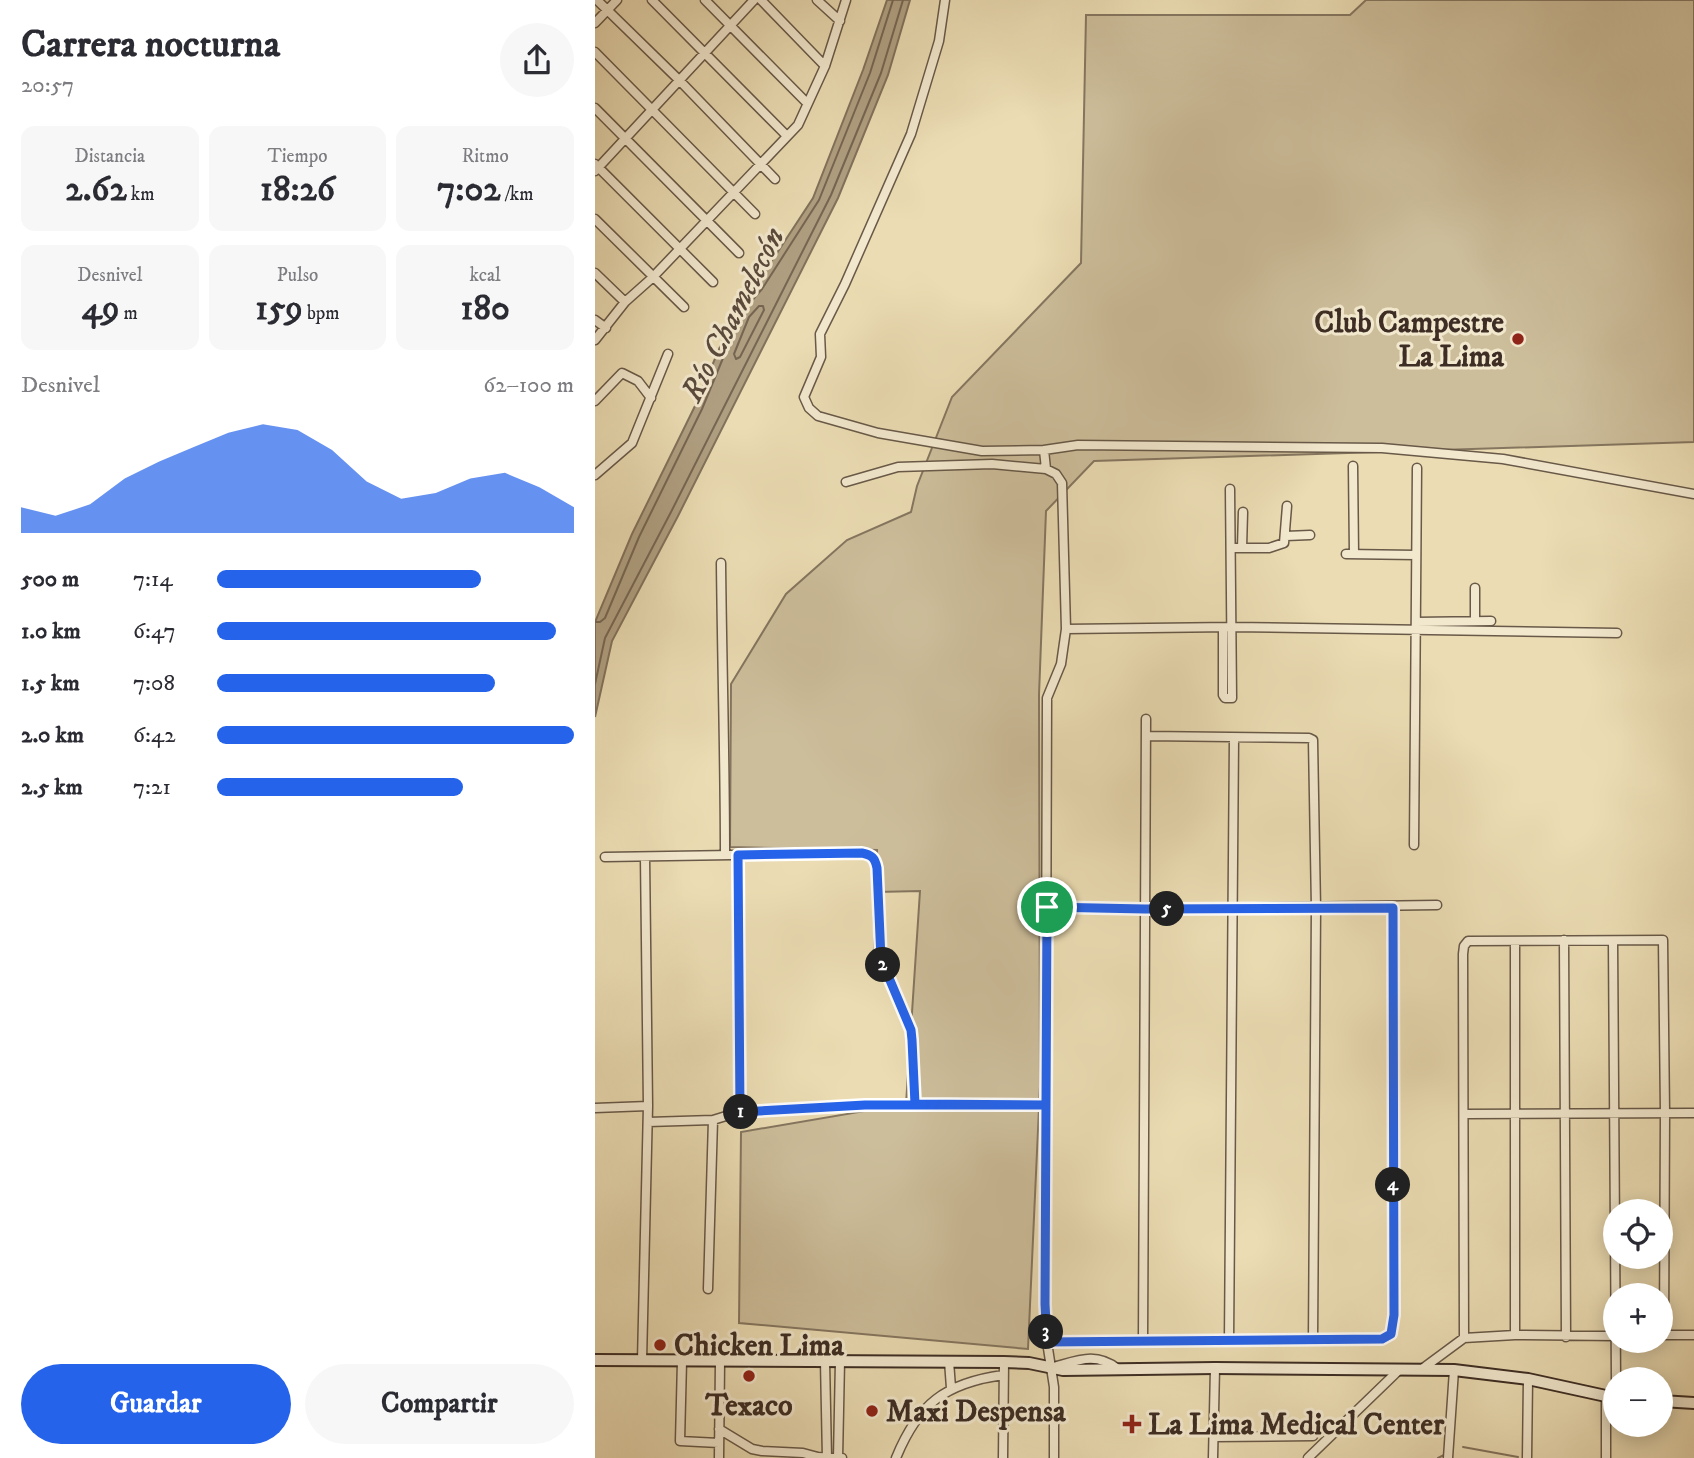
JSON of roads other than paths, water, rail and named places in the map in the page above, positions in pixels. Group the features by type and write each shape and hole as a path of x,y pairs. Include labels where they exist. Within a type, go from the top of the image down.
{"street":[{"path":"597,0 775,179"},
{"path":"595,23 617,0"},
{"path":"652,0 786,135"},
{"path":"705,0 807,103"},
{"path":"713,282 596,168 754,0"},
{"path":"761,0 825,66"},
{"path":"817,0 839,21"},
{"path":"595,340 625,302 652,278 798,125 825,66 846,0"},
{"path":"945,0 939,41 911,134 820,334 821,357 804,397 809,408 818,416 878,433 982,451 1044,450 1078,445 1382,448 1503,459 1694,494"},
{"path":"595,52 755,214"},
{"path":"595,108 739,253"},
{"path":"595,219 684,307"},
{"path":"595,273 625,302"},
{"path":"595,320 605,328"},
{"path":"595,475 632,443 668,354"},
{"path":"595,401 622,373 638,381 651,398"},
{"path":"1044,450 1046,468"},
{"path":"846,482 898,467 992,464 1046,468 1056,474 1062,483 1066,629 1061,664 1047,698 1045,1304 1047,1342 1054,1387 1054,1458"},
{"path":"1353,466 1350,554 1416,555"},
{"path":"1414,845 1417,468"},
{"path":"1227,627 1230,698 1223,695 1230,489"},
{"path":"1230,548 1269,548 1284,543 1287,506"},
{"path":"1243,512 1243,548"},
{"path":"1286,536 1310,535"},
{"path":"721,563 722,711 726,746 725,855"},
{"path":"1475,588 1475,621"},
{"path":"1416,626 1491,621"},
{"path":"1066,629 1416,626 1617,633"},
{"path":"1143,1340 1146,719"},
{"path":"1147,736 1313,740 1316,908 1313,1340"},
{"path":"1229,1341 1234,738"},
{"path":"738,855 740,1112"},
{"path":"604,857 871,855 876,861 881,959 911,1030 915,1104"},
{"path":"642,1361 648,1122 645,857"},
{"path":"1047,907 1232,909 1393,908 1437,905"},
{"path":"1047,1342 1382,1339 1391,1334 1393,908"},
{"path":"1564,940 1566,1337"},
{"path":"1464,1338 1464,946 1468,941 1663,940 1665,1113 1663,1283"},
{"path":"1515,941 1515,1335"},
{"path":"1613,941 1615,1283"},
{"path":"648,1122 713,1120 740,1112 915,1104 1046,1105"},
{"path":"595,1108 648,1106"},
{"path":"1465,1114 1694,1112"},
{"path":"708,1289 713,1120"},
{"path":"1422,1370 1464,1338 1515,1335 1603,1336"},
{"path":"1673,1335 1694,1335"},
{"path":"595,1360 1004,1362 1084,1371 1215,1368 1454,1370 1528,1380 1603,1396"},
{"path":"682,1361 680,1441 719,1443"},
{"path":"719,1458 720,1361"},
{"path":"825,1361 827,1457"},
{"path":"719,1429 752,1449 839,1457 840,1361"},
{"path":"949,1362 951,1388"},
{"path":"1003,1458 1004,1362"},
{"path":"1213,1458 1215,1368"},
{"path":"1308,1458 1399,1370"},
{"path":"1448,1458 1454,1370"},
{"path":"896,1458 919,1417 935,1400 951,1388 1003,1375"},
{"path":"1527,1458 1528,1380"},
{"path":"1673,1402 1694,1403"},
{"path":"826,1406 839,1406"},
{"path":"1214,1437 1313,1436"},
{"path":"1606,1458 1607,1437"}],"water":[{"path":"887,0 910,0 888,75 838,198 612,641 595,717 595,622 632,534 695,406 736,309 756,285 813,198"}],"waterway":[{"path":"1463,1447 1518,1457"},
{"path":"1438,1458 1444,1455"}],"place":[{"name":"Club Campestre La Lima","path":"1518,339"},
{"name":"Chicken Lima","path":"660,1345"},
{"name":"Texaco","path":"749,1376"},
{"name":"Maxi Despensa","path":"872,1411"},
{"name":"La Lima Medical Center","path":"1132,1424"}],"water label":[{"name":"Río Chamelecón","path":"732,314"}]}
